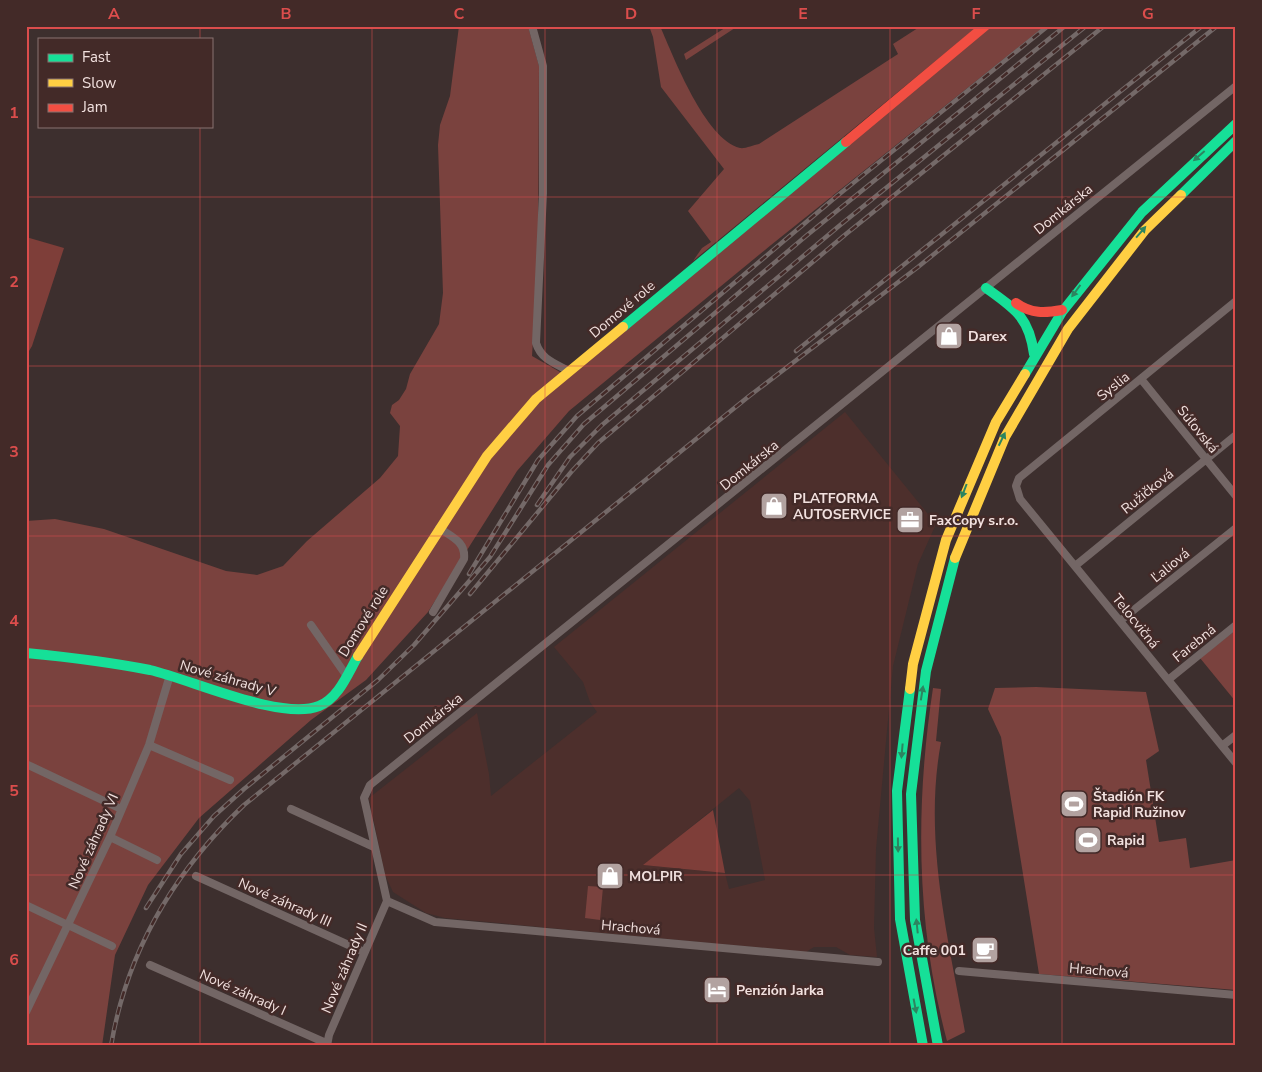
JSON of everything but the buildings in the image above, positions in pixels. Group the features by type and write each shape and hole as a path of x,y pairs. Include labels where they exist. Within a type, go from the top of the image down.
{"main road":[{"name":"Domové role","path":"346,675 439,528 505,433 536,399 985,26"},
{"path":"922,1041 909,978 903,932 898,841 898,796 909,691 929,595 954,519 998,415 1062,310 1107,251 1140,212 1194,159 1236,124"},
{"path":"938,1046 923,974 916,920 912,849 912,796 922,693 930,648 953,560 979,490 1002,439 1025,394 1073,318 1097,285 1149,223 1204,168 1236,141"},
{"path":"989,286 1030,312 1045,313 1062,310"},
{"path":"989,286 1026,320 1031,329 1034,354"},
{"name":"Nové záhrady V","path":"26,653 81,657 170,675 287,709 301,711 320,706 332,698 346,675"}],"street":[{"path":"532,26 543,66 543,193 536,343 539,353 569,371"},
{"name":"Domkárska","path":"387,901 364,798 370,784 1236,86"},
{"name":"Syslia","path":"1018,495 1016,486 1019,478 1236,301"},
{"name":"Súľovská","path":"1141,379 1236,496"},
{"name":"Ružičková","path":"1075,566 1236,435"},
{"name":"Telocvičná","path":"1018,495 1236,763"},
{"path":"433,612 464,559 465,550 461,542 439,528"},
{"name":"Ľaliová","path":"1120,621 1236,528"},
{"path":"311,625 346,675"},
{"name":"Farebná","path":"1168,680 1236,625"},
{"name":"Nové záhrady VI","path":"27,1010 69,926 150,745 170,675"},
{"path":"1222,746 1236,735"},
{"path":"150,745 230,780"},
{"path":"26,764 121,809"},
{"path":"291,809 374,847"},
{"path":"110,837 157,860"},
{"name":"Nové záhrady III","path":"196,876 364,952"},
{"name":"Nové záhrady II","path":"326,1044 387,901"},
{"name":"Hrachová","path":"387,901 435,922 878,962"},
{"path":"26,905 112,946"},
{"name":"Nové záhrady I","path":"150,965 326,1044"},
{"name":"Hrachová","path":"959,971 1236,995"}],"shaded area":[{"path":"459,26 528,26 539,66 538,260 532,356 567,376 991,26 1045,26 771,245 569,411 517,471 428,612 366,680 311,720 199,818 148,885 115,955 102,1046 26,1046 26,521 55,519 104,529 226,571 257,575 283,566 307,541 380,478 398,456 400,426 390,413 392,405 399,400 406,389 410,374 439,324 443,293 438,145 440,125 450,96"},
{"path":"649,26 660,26 692,96 715,130 727,141 742,148 759,144 898,54 893,44 921,26 978,26 693,261 702,248 711,242 688,211 724,169 661,87 653,37"},
{"path":"728,26 738,26 686,60 684,54"},
{"path":"26,237 64,248 32,346 26,356"},
{"path":"845,412 936,524 918,564 893,666 876,849 874,928 877,957 850,955 836,947 814,947 806,952 445,918 426,913 393,892 385,875 369,798 477,713 489,774 491,796 597,712 590,702 583,682 554,647","holes":["739,788 750,801 765,880 729,889 725,873 644,865"]},
{"path":"1236,630 1236,702 1200,658"},
{"name":"Rapid","path":"1036,687 1146,692 1159,751 1146,760 1159,842 1186,838 1190,868 1236,860 1236,990 1039,974 1001,737 988,709 995,688"},
{"path":"933,688 941,689 936,741 941,742 936,778 936,851 945,924 965,1032 947,1041 929,954 922,865 923,777"},
{"path":"713,810 725,873 643,865"},
{"path":"588,886 603,887 600,920 585,918"}],"railway":[{"path":"469,574 538,460 577,416 837,196 1048,26"},
{"path":"146,908 181,854 214,816 244,789 378,680 414,645 490,557 548,465 584,424 806,236 1065,26"},
{"path":"537,505 570,457 602,425 839,226 1086,26"},
{"path":"470,594 572,471 598,443 846,234 1104,26"},
{"path":"796,351 1202,26"},
{"path":"111,1046 118,1011 129,977 142,945 158,914 196,857 244,805 748,397 918,267 1217,26"}],"traffic: fast":[{"path":"1025,374 1062,312 1142,212 1236,124"},
{"path":"1181,195 1236,141"},
{"path":"623,327 846,142"},
{"path":"986,288 1013,308 1019,315 1032,341 1034,354"},
{"path":"938,1046 915,920 911,794 926,671 955,558"},
{"path":"26,653 150,670 260,704 303,709 319,706 332,697 358,656"},
{"path":"910,689 897,791 900,919 923,1046"}],"traffic: slow":[{"path":"955,558 1005,437 1068,329 1145,230 1181,195"},
{"path":"358,656 487,456 536,399 623,327"},
{"path":"910,689 913,664 946,540 996,422 1025,374"}],"traffic: jam":[{"path":"846,142 985,26"},
{"path":"1016,303 1038,312 1062,310"}],"place":[{"name":"Darex","path":"949,336"},
{"name":"PLATFORMA AUTOSERVICE","path":"774,506"},
{"name":"FaxCopy s.r.o.","path":"910,520"},
{"name":"Štadión FK Rapid Ružinov","path":"1074,804"},
{"name":"Rapid","path":"1088,840"},
{"name":"MOLPIR","path":"610,876"},
{"name":"Caffe 001","path":"985,950"},
{"name":"Penzión Jarka","path":"717,990"}]}
